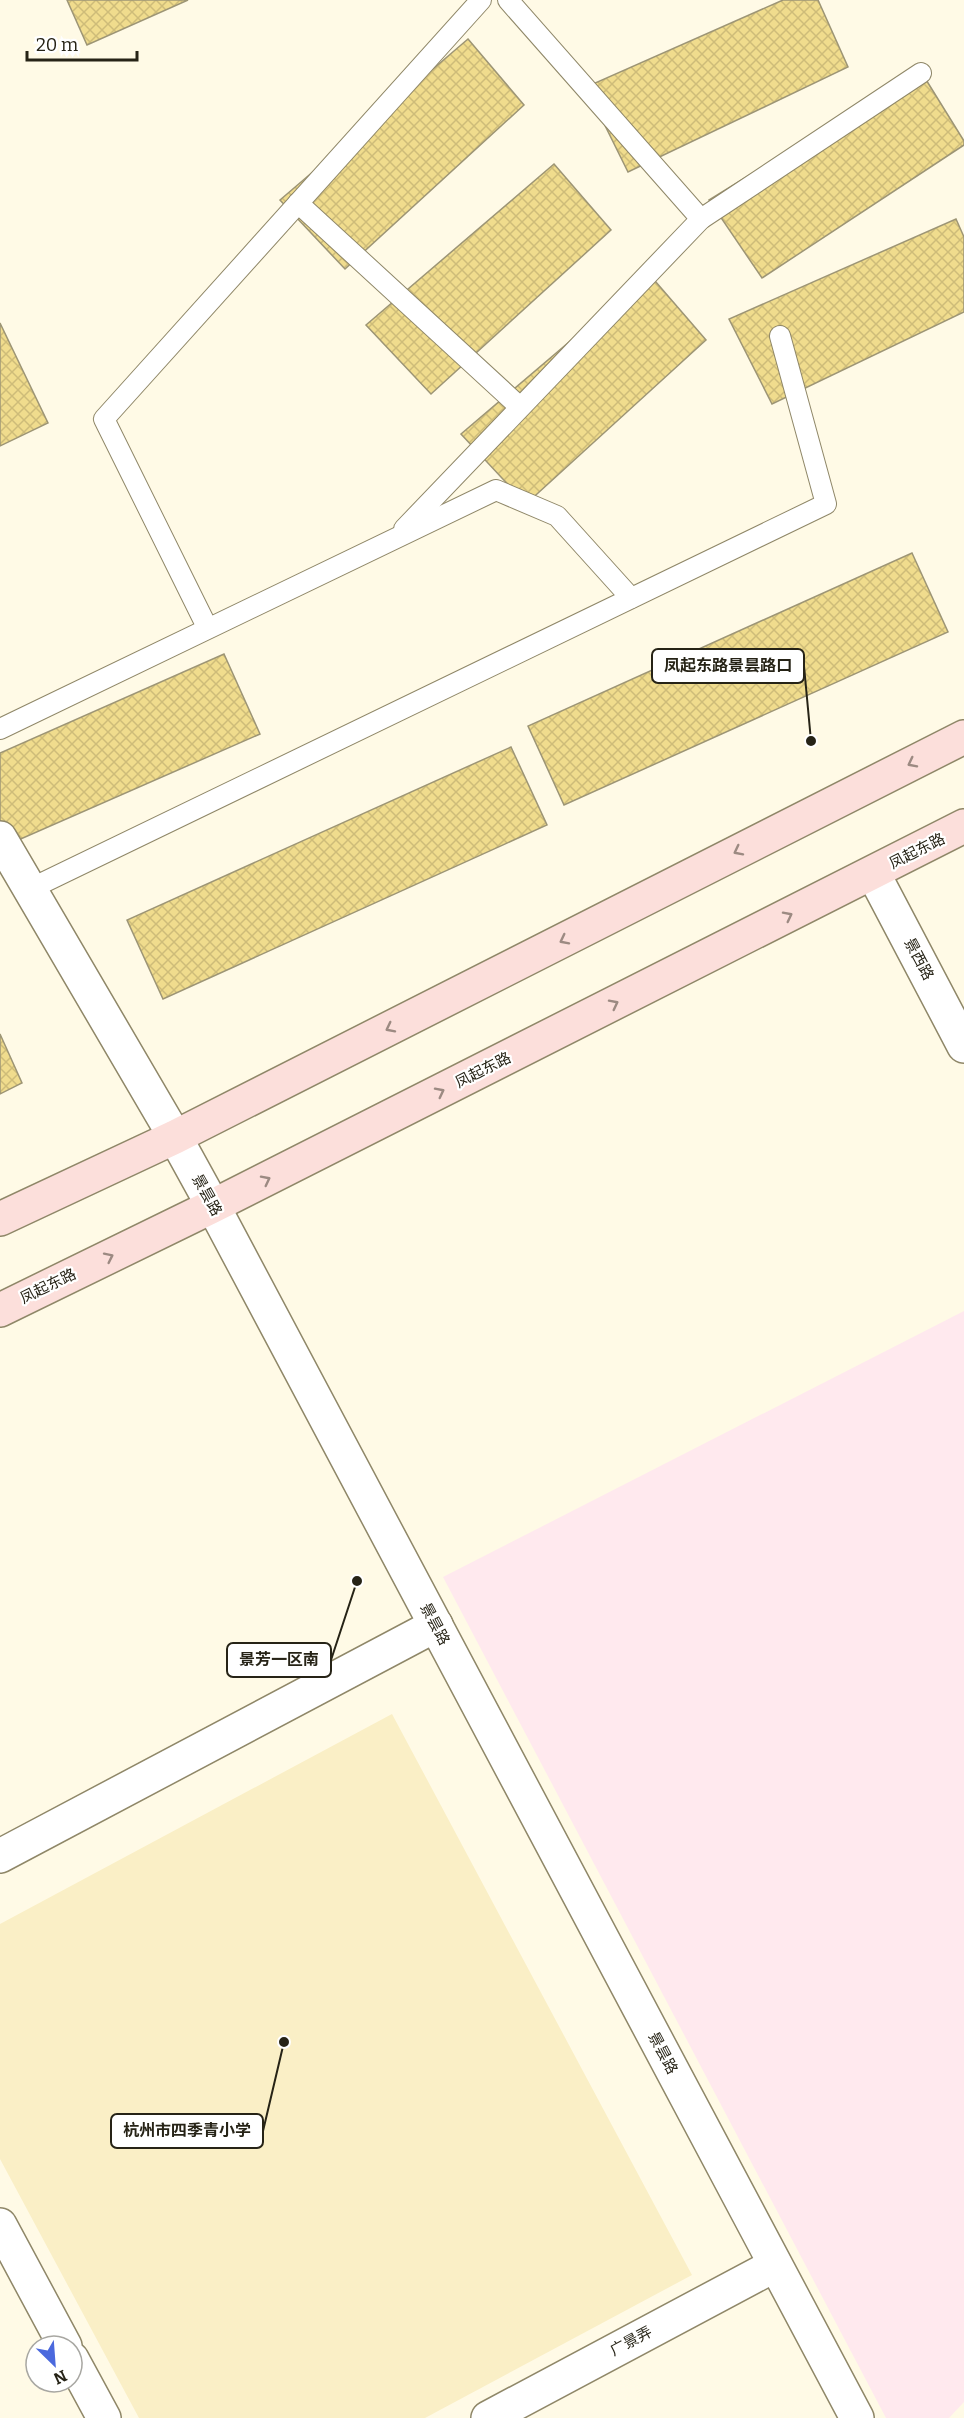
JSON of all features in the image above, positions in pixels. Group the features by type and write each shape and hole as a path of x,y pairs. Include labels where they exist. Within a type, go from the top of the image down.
{"main road":[{"path":"0,1218 175,1137 964,737"},
{"name":"凤起东路","path":"0,1310 213,1206 964,826"}],"street":[{"name":"景昙路","path":"0,838 213,1206 857,2418"},
{"name":"景西路","path":"873,873 964,1046"},
{"path":"0,1856 436,1625"},
{"path":"0,2225 59,2334"},
{"name":"广景弄","path":"488,2418 775,2265"},
{"path":"84,2381 104,2418"}],"lane":[{"path":"207,627 104,418 481,0"},
{"path":"508,0 701,219"},
{"path":"396,538 701,219 921,73"},
{"path":"298,203 520,408"},
{"path":"30,889 826,504 780,336"},
{"path":"0,729 207,627 496,490 557,516 631,598"}],"shaded area":[{"path":"964,1311 964,2402 949,2418 886,2418 443,1577"},
{"path":"392,1714 692,2275 425,2418 139,2418 0,2159 0,1924"}],"building":[{"path":"67,0 188,0 87,45"},
{"path":"783,0 818,0 848,67 628,172 586,87"},
{"path":"468,39 524,105 345,269 280,200"},
{"path":"920,70 964,141 964,145 762,278 709,200"},
{"path":"554,164 611,230 431,394 366,325"},
{"path":"956,219 964,237 964,312 772,404 729,319"},
{"path":"649,274 706,340 526,504 461,434"},
{"path":"0,323 48,423 0,446"},
{"path":"912,553 948,632 564,805 528,726"},
{"path":"224,654 260,734 7,845 0,828 0,753"},
{"path":"511,747 547,825 163,999 127,920"},
{"path":"0,1034 22,1083 0,1094"}],"place":[{"name":"凤起东路景昙路口","path":"811,741"},
{"name":"景芳一区南","path":"357,1581"},
{"name":"杭州市四季青小学","path":"284,2042"}]}
